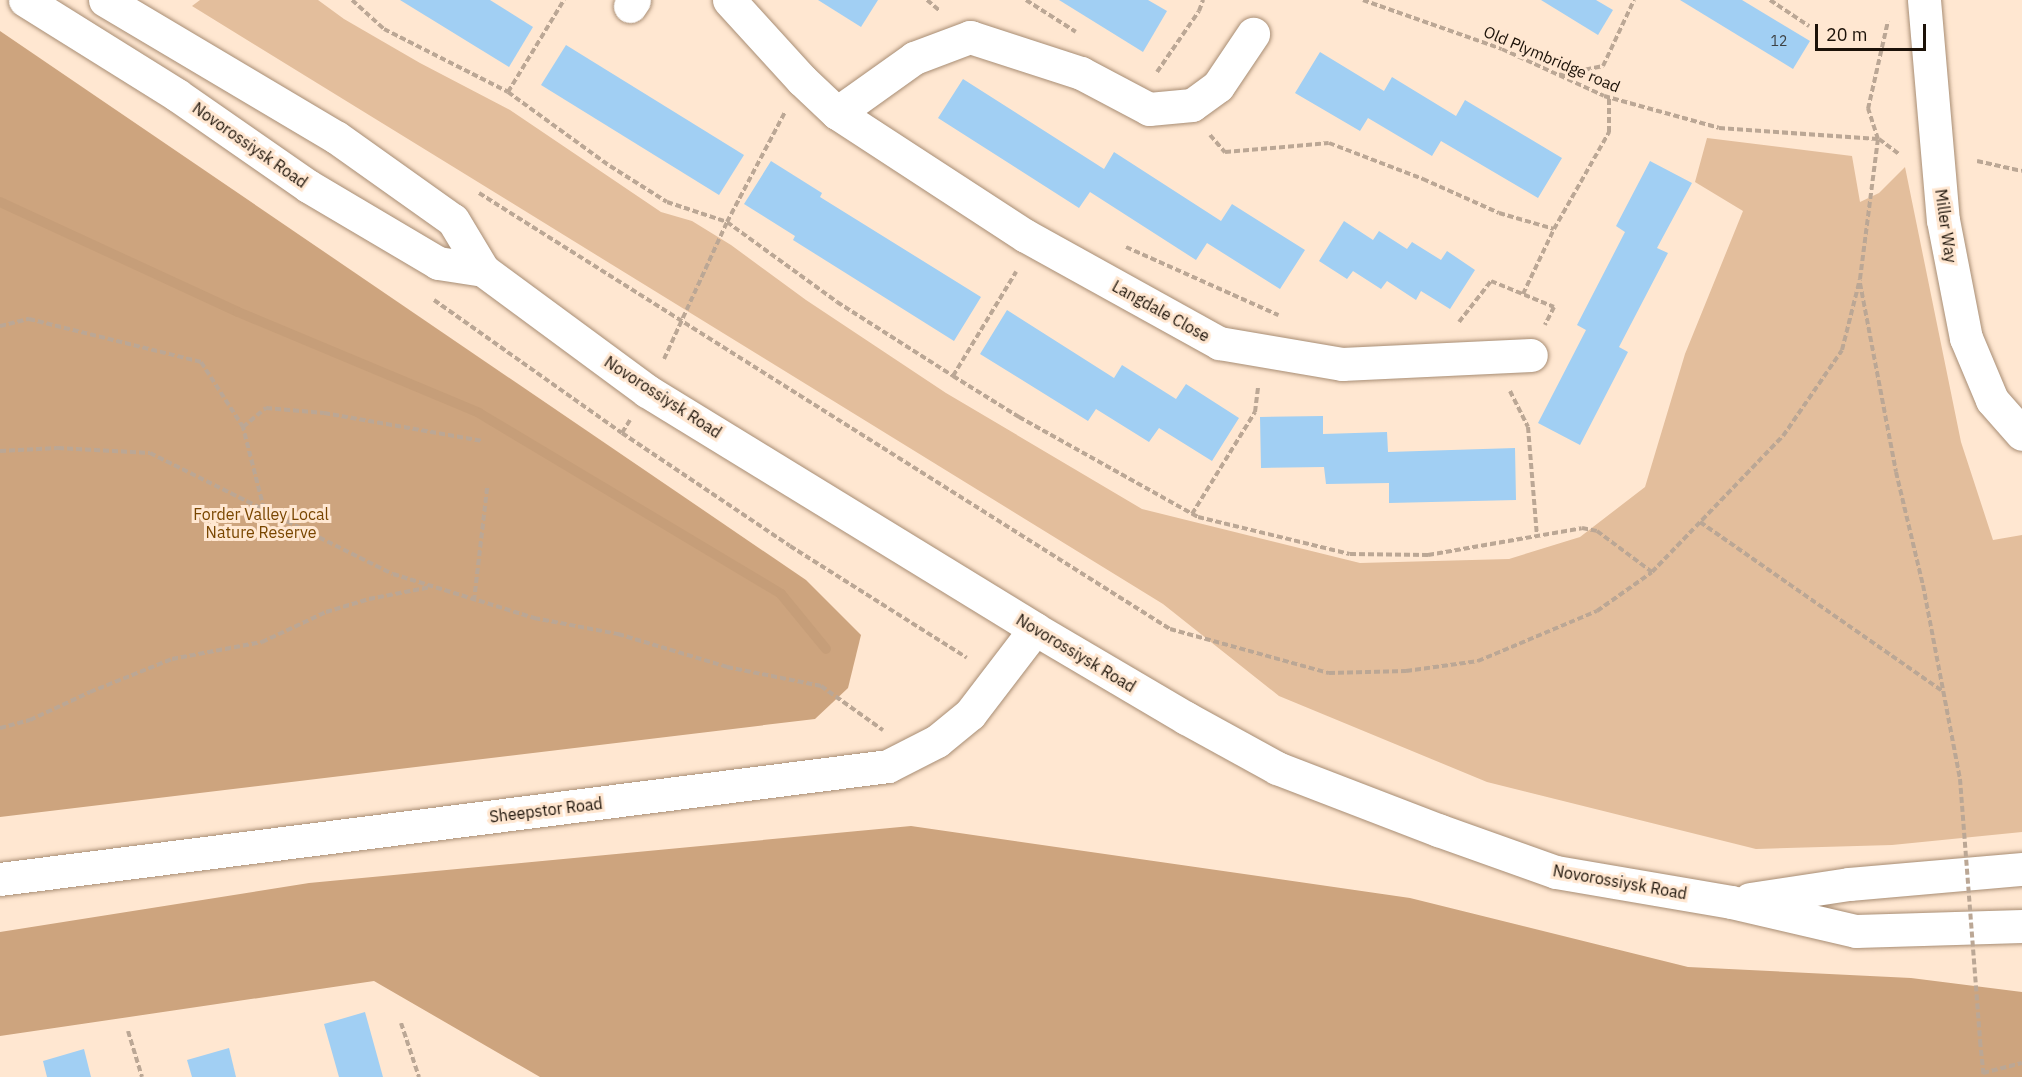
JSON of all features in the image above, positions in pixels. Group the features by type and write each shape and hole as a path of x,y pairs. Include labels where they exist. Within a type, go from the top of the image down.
{"main road":[{"name":"Novorossiysk Road","path":"25,0 177,95 308,186 438,263 483,270"},
{"name":"Novorossiysk Road","path":"105,0 336,137 453,220 483,270 647,391 1035,628 1186,718 1277,768 1438,831 1556,872 1731,902 1856,931 2015,930"},
{"name":"Langdale Close","path":"729,0 802,80 837,113 1035,241 1219,343 1342,364 1531,355"},
{"name":"Miller Way","path":"1924,0 1943,220 1966,338 1992,400 2022,434"},
{"path":"837,113 914,58 970,37 1081,73 1149,108 1192,105 1218,86 1253,33"},
{"name":"Sheepstor Road","path":"0,879 888,766 937,741 970,714 1035,628"},
{"name":"Novorossiysk Road","path":"1731,902 1849,884 2022,869"}],"path":[{"path":"352,0 384,29 508,93 610,166 667,202 727,222 837,302 953,376 1019,417 1192,514 1350,554 1428,555 1582,528 1597,531 1652,572"},
{"path":"508,93 564,0"},
{"path":"1152,80 1199,11 1203,0"},
{"name":"Old Plymbridge road","path":"1363,0 1502,49 1609,98 1719,128 1878,139"},
{"path":"1770,0 1809,26"},
{"path":"1558,75 1603,66 1632,1"},
{"path":"683,320 1170,629 1329,673 1406,671 1478,661 1546,635 1597,611 1652,572 1783,436 1842,350 1860,279 1878,139 1868,109 1891,11"},
{"path":"802,80 727,222 683,320 647,391 622,433 790,546 998,677"},
{"path":"1457,324 1491,281 1523,294 1554,229 1609,132 1609,98"},
{"path":"1192,105 1190,109 1225,152 1329,143 1423,179 1499,213 1554,229"},
{"path":"1878,139 1900,155"},
{"path":"1977,161 2022,171"},
{"path":"953,376 1035,241"},
{"path":"1118,244 1279,315"},
{"path":"1860,279 1896,472 1923,585 1960,779 1984,1075 2022,1063"},
{"path":"0,326 29,319 201,362 243,427 264,510"},
{"path":"1509,387 1528,427 1537,536"},
{"path":"243,427 266,408 345,416 483,441"},
{"path":"1192,514 1255,412"},
{"path":"0,451 58,448 150,453 393,574 534,618 618,634 726,667 821,686 882,728 888,766"},
{"path":"474,601 487,489"},
{"path":"1701,522 1944,692"},
{"path":"0,728 30,720 90,692 172,659 262,642 326,612 369,599 432,587"},
{"path":"401,1023 419,1077"},
{"path":"128,1031 142,1077"}],"shaded area":[{"path":"200,0 318,0 344,19 420,63 510,110 661,212 692,221 731,245 806,300 946,393 1142,509 1360,563 1509,559 1580,537 1645,487 1685,354 1743,211 1695,182 1707,138 1852,156 1860,202 1879,193 1905,167 1961,442 1993,540 2022,535 2022,832 1892,845 1756,849 1487,782 1279,696 1163,604 192,6"}],"green space":[{"name":"Forder Valley Local Nature Reserve","path":"0,31 806,580 861,635 848,688 815,719 0,817"},
{"path":"911,826 1410,898 1688,967 1911,978 2022,992 2022,1077 540,1077 374,981 0,1036 0,932 309,883"}],"building":[{"path":"400,0 490,0 533,27 509,67"},
{"path":"818,0 878,0 861,27"},
{"path":"1059,0 1148,0 1167,11 1143,52"},
{"path":"1541,0 1596,0 1613,10 1598,35"},
{"path":"1680,0 1742,0 1810,41 1793,69"},
{"path":"566,45 744,155 719,195 541,85"},
{"path":"1320,52 1384,91 1392,77 1456,116 1465,100 1562,158 1538,198 1441,141 1432,156 1368,118 1360,131 1295,93"},
{"path":"963,79 1104,169 1114,152 1221,221 1232,204 1305,250 1280,289 1207,243 1196,260 1090,192 1079,208 938,118"},
{"path":"771,161 822,193 820,197 981,297 954,341 793,240 795,236 744,204"},
{"path":"1650,161 1692,183 1657,248 1668,253 1619,347 1628,352 1580,445 1538,423 1586,330 1577,325 1625,232 1616,226"},
{"path":"1344,221 1373,240 1379,231 1407,249 1412,242 1441,260 1447,251 1475,270 1450,309 1421,291 1416,300 1387,281 1381,289 1353,271 1347,279 1319,261"},
{"path":"1007,310 1114,378 1122,365 1176,399 1186,384 1239,418 1212,461 1159,428 1149,442 1096,409 1088,421 980,354"},
{"path":"1323,416 1323,434 1387,432 1388,452 1515,448 1516,500 1389,503 1389,483 1326,484 1324,467 1261,468 1260,417"},
{"path":"365,1012 383,1077 339,1077 324,1024"},
{"path":"229,1048 236,1077 192,1077 187,1060"},
{"path":"84,1049 91,1077 47,1077 43,1061"}],"waterway":[{"path":"0,202 238,312 479,413 781,594 826,649"}]}
